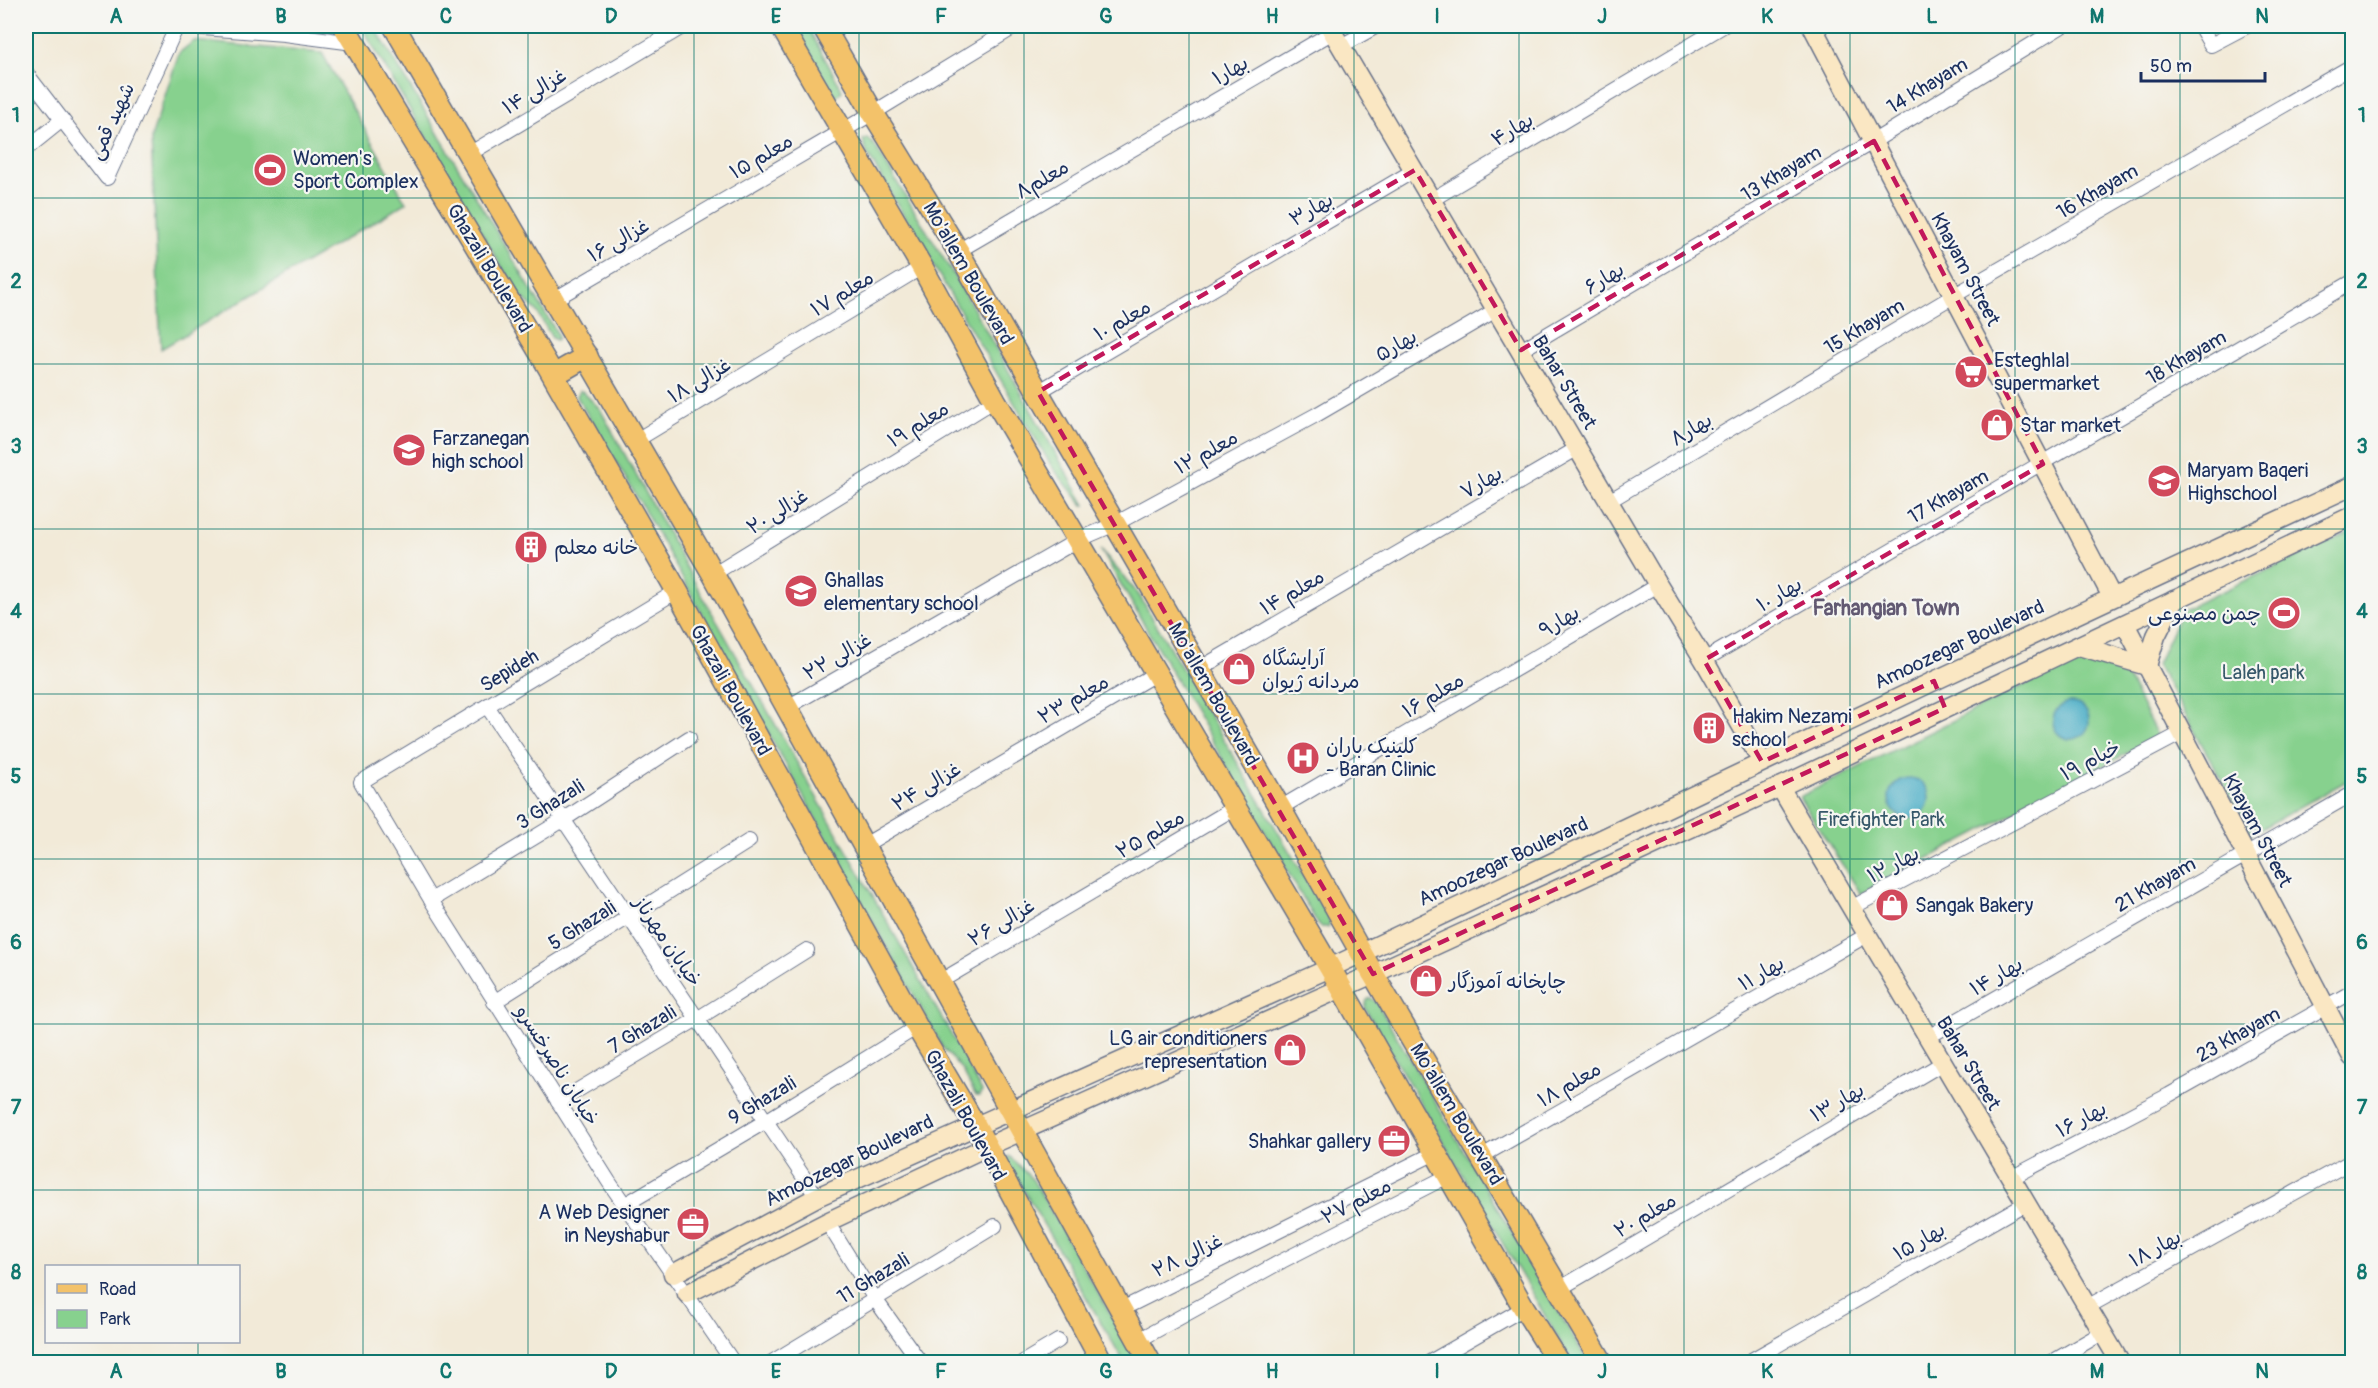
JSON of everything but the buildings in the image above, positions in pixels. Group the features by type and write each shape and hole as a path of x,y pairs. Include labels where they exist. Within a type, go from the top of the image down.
{"main road":[{"name":"Ghazali Boulevard","path":"394,26 713,574 1149,1362"},
{"name":"Mo'allem Boulevard","path":"781,26 922,267 995,400 1155,674 1236,807 1524,1308 1558,1362"},
{"name":"Mo'allem Boulevard","path":"823,26 873,113 958,250 1280,808 1373,974 1602,1362"},
{"name":"Khayam Street","path":"1812,26 2112,597"},
{"name":"Ghazali Boulevard","path":"349,34 554,375 677,591 917,1027 975,1125 1102,1362"},
{"name":"Bahar Street","path":"1335,35 1762,762"},
{"path":"554,375 587,356"},
{"name":"Amoozegar Boulevard","path":"673,1274 817,1197 1330,968 1762,762 2352,486"},
{"path":"687,1294 827,1222 986,1146 1373,974 1780,787 2352,516"},
{"path":"2079,646 2147,666 2156,636 2174,600"},
{"name":"Khayam Street","path":"2125,624 2352,1056"},
{"path":"1934,681 1946,708"},
{"name":"Bahar Street","path":"1780,787 2120,1362"}],"street":[{"path":"177,26 284,34 349,34"},
{"name":"شهید قمی","path":"26,73 106,178 177,26"},
{"name":"غزالی ۱۴","path":"469,154 620,62 684,26"},
{"name":"معلم ۱۵","path":"700,214 842,132 1016,26"},
{"name":"بهار۱","path":"1146,141 1335,35 1377,26"},
{"name":"بهار۴","path":"1433,199 1723,26"},
{"name":"14 Khayam","path":"1874,141 2062,26"},
{"path":"2200,26 2211,45 2247,26"},
{"name":"16 Khayam","path":"1955,295 2352,66"},
{"path":"26,149 62,120"},
{"name":"معلم۸","path":"958,250 1146,141"},
{"name":"13 Khayam","path":"1707,240 1874,141"},
{"name":"بهار۳","path":"1226,281 1415,170"},
{"name":"غزالی ۱۶","path":"555,299 700,214"},
{"name":"بهار۶","path":"1521,350 1707,240"},
{"name":"معلم ۱۷","path":"783,352 922,267"},
{"name":"معلم ۱۰","path":"1038,392 1226,281"},
{"name":"18 Khayam","path":"2043,464 2351,283"},
{"name":"15 Khayam","path":"1792,392 1955,295"},
{"name":"بهار۵","path":"1316,415 1496,310"},
{"name":"غزالی ۱۸","path":"635,441 783,352"},
{"name":"بهار۸","path":"1609,501 1792,392"},
{"name":"معلم ۱۹","path":"862,481 995,400"},
{"name":"معلم ۱۲","path":"1078,540 1115,524 1316,415"},
{"name":"بهار۷","path":"1404,549 1578,448"},
{"name":"17 Khayam","path":"1873,562 2043,464"},
{"name":"غزالی ۲۰","path":"713,574 862,481"},
{"name":"غزالی ۲۲","path":"786,708 1078,540"},
{"name":"معلم ۱۴","path":"1199,669 1404,549"},
{"name":"بهار ۱۰","path":"1704,660 1873,562"},
{"name":"بهار۹","path":"1480,690 1658,585"},
{"name":"Sepideh","path":"362,782 677,591"},
{"name":"معلم ۲۳","path":"1010,758 1155,674"},
{"name":"معلم ۱۶","path":"1280,808 1480,690"},
{"name":"خیابان مهرناز","path":"487,706 817,1197"},
{"name":"خیام ۱۹","path":"2016,821 2182,733"},
{"name":"3 Ghazali","path":"430,900 563,820 689,738"},
{"name":"غزالی ۲۴","path":"863,846 1010,758"},
{"name":"خیابان ناصرخسرو","path":"362,782 430,900 609,1182 733,1362"},
{"name":"21 Khayam","path":"2083,948 2352,794"},
{"name":"معلم ۲۵","path":"1084,895 1236,807"},
{"name":"بهار ۱۲","path":"1851,908 2016,821"},
{"name":"5 Ghazali","path":"494,1002 749,841"},
{"name":"غزالی ۲۶","path":"939,982 1084,895"},
{"name":"بهار ۱۱","path":"1675,1046 1867,935"},
{"name":"بهار ۱۴","path":"1928,1037 2083,948"},
{"name":"7 Ghazali","path":"558,1102 807,950"},
{"name":"23 Khayam","path":"2169,1095 2352,992"},
{"name":"9 Ghazali","path":"626,1204 766,1121 917,1027"},
{"name":"معلم ۱۸","path":"1482,1156 1675,1046"},
{"name":"بهار ۱۳","path":"1751,1176 1943,1063"},
{"name":"بهار ۱۶","path":"2011,1178 2169,1095"},
{"name":"معلم ۲۷","path":"1271,1235 1435,1153"},
{"name":"بهار ۱۸","path":"2087,1307 2352,1161"},
{"name":"معلم ۲۷","path":"1137,1341 1282,1261 1448,1176"},
{"name":"معلم ۲۰","path":"1559,1289 1751,1176"},
{"name":"بهار ۱۵","path":"1748,1362 2026,1203"},
{"path":"827,1222 875,1299 920,1362"},
{"name":"11 Ghazali","path":"772,1362 996,1226"},
{"name":"غزالی ۲۸","path":"1120,1310 1271,1235"},
{"path":"1430,1362 1524,1308"},
{"path":"2052,1362 2102,1333"},
{"path":"1023,1362 1058,1341"}],"highlighted area":[{"path":"1874,141 2043,464 1704,660 1762,762 1934,681 1945,708 1373,974 1038,392 1415,170 1521,350"}],"green space":[{"path":"361,26 374,26 557,333 556,340 552,338 536,310 517,293"},
{"path":"795,26 807,26 840,86 842,91 836,97 830,91"},
{"name":"Women's Sport Complex","path":"194,41 322,53 406,203 161,349 151,138 179,53"},
{"path":"867,138 875,146 964,292 1085,505 1052,467 867,153 863,140"},
{"path":"579,391 582,391 600,409 698,588 964,1057 982,1092 979,1096 976,1096 962,1070 943,1048 640,502 577,397"},
{"name":"Laleh park","path":"2352,531 2352,778 2252,834 2157,664 2182,610"},
{"path":"1101,550 1139,595 1328,917 1330,923 1328,927 1321,927 1318,924"},
{"name":"Firefighter Park","path":"2079,658 2125,673 2158,737 1861,894 1799,797"},
{"path":"1371,998 1377,1003 1588,1362 1572,1362 1365,1008 1367,1000"},
{"path":"1009,1156 1033,1180 1138,1362 1124,1362 1006,1160"}],"water":[{"path":"2071,703 2084,708 2089,721 2084,734 2071,739 2058,734 2053,721 2058,708"},
{"path":"1909,778 1923,784 1929,798 1923,812 1909,818 1895,812 1889,798 1895,784"}],"place":[{"name":"Women's Sport Complex","path":"270,170"},
{"name":"Esteghlal supermarket","path":"1971,372"},
{"name":"Star market","path":"1997,425"},
{"name":"Farzanegan high school","path":"409,450"},
{"name":"Maryam Baqeri Highschool","path":"2164,481"},
{"name":"خانه معلم","path":"531,547"},
{"name":"Ghallas elementary school","path":"801,591"},
{"name":"چمن مصنوعی","path":"2284,613"},
{"name":"آرایشگاه مردانه ژیوان","path":"1239,669"},
{"name":"Hakim Nezami school","path":"1709,728"},
{"name":"کلینیک باران - Baran Clinic","path":"1303,758"},
{"name":"Sangak Bakery","path":"1892,905"},
{"name":"چاپخانه آموزگار","path":"1426,981"},
{"name":"LG air conditioners representation","path":"1290,1050"},
{"name":"Shahkar gallery","path":"1394,1141"},
{"name":"A Web Designer in Neyshabur","path":"693,1224"}],"district":[{"name":"Farhangian Town","path":"1886,608"}]}
